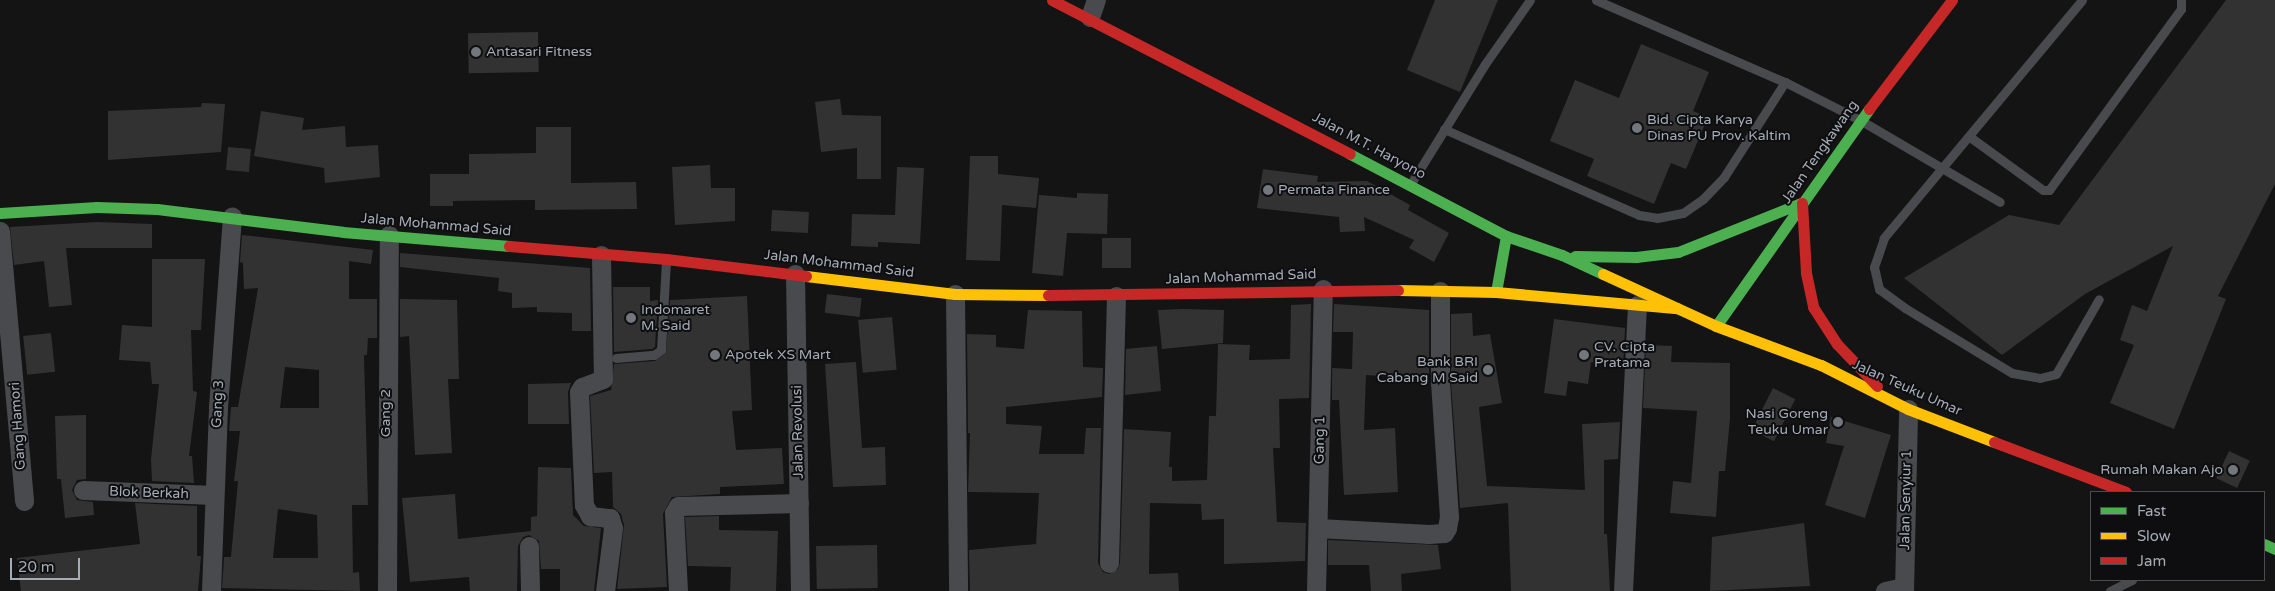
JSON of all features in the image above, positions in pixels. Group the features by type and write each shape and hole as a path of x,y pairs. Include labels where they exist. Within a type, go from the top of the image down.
{"street":[{"name":"Jalan M.T. Haryono","path":"1052,0 1093,8 1410,185 1506,236 1562,255 1677,308"},
{"name":"Jalan Tengkawang","path":"1716,326 1860,120 1952,0"},
{"path":"1562,255 1636,257 1678,252 1802,203 1806,273 1813,307 1837,344 1889,399"},
{"name":"Jalan Mohammad Said","path":"0,213 97,207 232,217 389,235 601,255 666,259 954,294 1116,296 1323,289 1496,292 1677,308"},
{"name":"Gang 3","path":"211,591 214,495 232,217"},
{"name":"Gang Hamori","path":"0,231 24,501"},
{"name":"Gang 2","path":"387,591 389,235"},
{"path":"1496,292 1506,236"},
{"path":"601,255 604,379 582,387 578,392 584,505 590,516 610,518 613,528 605,591"},
{"name":"Jalan Revolusi","path":"795,274 800,591"},
{"name":"Gang 1","path":"1316,591 1323,289"},
{"path":"1318,528 1438,534 1447,528 1449,517 1440,383 1440,291"},
{"path":"954,294 958,591"},
{"path":"1109,563 1116,296"},
{"path":"1623,591 1637,305"},
{"name":"Jalan Teuku Umar","path":"1677,308 1716,326 1821,365 1908,409 2123,491"},
{"name":"Jalan Senyiur 1","path":"1904,589 1908,409"},
{"name":"Blok Berkah","path":"83,490 214,495"},
{"path":"678,591 674,513 678,506 799,503"},
{"path":"529,546 530,591"},
{"path":"1885,591 1904,589"}],"lane":[{"path":"1410,185 1444,128 1530,0"},
{"path":"1596,0 1785,82 1860,120 1945,168 2000,202"},
{"path":"2082,0 1945,168 1884,238 1874,267 1879,289 2012,373 2040,378 2056,374 2099,300"},
{"path":"1970,137 2043,190 2049,190 2181,9 2181,0"},
{"path":"1444,128 1639,215 1657,218 1683,213 1703,199 1724,176 1785,82"},
{"path":"616,358 654,356 661,350 666,259"},
{"path":"2110,591 2130,581"}],"building":[{"path":"1435,0 1498,0 1460,92 1407,70"},
{"path":"2226,0 2275,0 2275,184 2218,296 2226,299 2174,429 2110,403 2134,345 2120,340 2132,305 2147,311 2173,246 2085,294 2002,355 1904,278 2009,215 2059,225"},
{"path":"538,32 539,72 469,73 468,33"},
{"path":"1641,44 1709,72 1693,111 1708,117 1686,169 1671,163 1654,204 1587,176 1594,159 1550,141 1575,80 1619,98"},
{"path":"840,99 842,115 881,116 881,179 857,179 857,148 821,152 815,102"},
{"path":"202,103 225,104 221,152 108,160 108,111 201,107"},
{"path":"261,111 304,118 302,130 345,126 346,147 378,145 380,177 325,183 324,168 254,156"},
{"path":"536,127 571,127 571,183 636,182 637,209 535,210 535,200 453,201 453,206 430,206 430,174 469,174 469,154 536,153"},
{"path":"228,147 251,149 249,172 226,170"},
{"path":"970,156 998,156 998,174 1039,178 1036,208 1002,205 1000,261 966,260"},
{"path":"710,165 711,188 735,188 735,221 675,225 672,167"},
{"path":"897,167 924,168 920,244 878,242 878,247 851,246 852,214 895,215"},
{"path":"1263,169 1318,176 1317,182 1367,181 1410,205 1408,210 1449,233 1434,262 1409,248 1414,240 1364,217 1365,231 1340,232 1339,217 1257,208"},
{"path":"1077,193 1108,194 1107,234 1067,233 1063,276 1032,273 1039,195 1077,198"},
{"path":"772,210 809,212 808,233 771,231"},
{"path":"97,222 152,224 152,248 66,248 72,305 49,307 44,261 14,265 10,227"},
{"path":"242,235 373,250 371,264 349,261 349,299 377,299 377,338 368,338 367,355 364,355 368,505 352,505 353,573 359,572 360,591 222,588 224,557 231,557 238,481 234,481 240,431 229,431 231,407 238,407 258,288 244,289 243,263 240,262","holes":["285,367 319,370 319,408 280,408","278,509 317,515 318,558 273,558"]},
{"path":"1102,238 1131,238 1131,268 1102,268"},
{"path":"400,253 590,268 591,331 572,331 572,313 537,312 537,307 512,308 512,293 498,291 499,278 400,267"},
{"path":"152,259 205,259 201,330 191,330 193,391 197,392 189,456 192,456 194,483 152,481 151,459 159,384 152,384 150,362 119,360 122,325 152,327"},
{"name":"Indomaret M. Said","path":"613,287 650,287 650,301 658,300 655,347 652,349 614,352"},
{"path":"827,294 862,298 859,317 825,313"},
{"path":"747,296 752,410 732,411 736,450 782,448 784,484 720,487 720,494 672,497 663,514 667,587 617,589 624,525 621,514 613,507 612,472 594,473 590,396 611,390 614,364 655,361 666,353 670,300"},
{"path":"400,299 457,300 459,379 448,379 452,453 415,455 409,336 400,337"},
{"path":"1311,304 1309,398 1279,399 1280,448 1273,448 1277,522 1306,523 1305,561 1224,564 1224,519 1202,520 1201,504 1150,503 1149,574 1178,573 1179,591 970,591 969,550 1036,544 1039,493 968,492 970,433 968,433 967,334 996,335 996,347 1024,349 1028,310 1082,311 1083,367 1103,368 1102,397 1006,407 1006,424 1042,426 1039,454 1084,454 1086,428 1101,428 1098,563 1103,572 1109,574 1118,569 1120,563 1124,429 1171,432 1169,467 1172,467 1172,481 1207,480 1209,416 1216,416 1218,344 1250,345 1249,360 1290,359 1291,305"},
{"path":"1334,304 1429,310 1429,380 1366,375 1364,430 1395,428 1398,492 1344,495 1339,400 1332,400 1332,368 1352,369 1353,332 1333,332"},
{"path":"1158,310 1224,310 1223,343 1162,349"},
{"path":"1472,313 1473,336 1490,334 1502,403 1479,407 1487,486 1585,490 1582,424 1620,422 1618,459 1604,460 1604,534 1607,534 1610,591 1511,591 1508,503 1460,508 1451,383 1451,314"},
{"path":"892,317 897,370 863,373 858,320"},
{"path":"1554,319 1625,328 1623,367 1591,362 1588,384 1568,381 1566,396 1544,393"},
{"path":"51,333 55,372 27,375 23,336"},
{"path":"1646,345 1672,346 1671,362 1730,363 1730,419 1725,471 1719,471 1716,517 1670,513 1673,481 1691,483 1697,411 1643,408"},
{"path":"1157,346 1161,391 1125,395 1126,349"},
{"path":"856,362 862,448 885,447 886,485 833,487 825,364"},
{"path":"571,383 568,392 569,424 528,424 528,384"},
{"path":"1773,388 1795,399 1774,441 1752,430"},
{"path":"86,415 86,479 77,480 72,490 77,500 93,502 94,515 65,518 61,479 57,479 55,416"},
{"path":"1831,417 1891,435 1865,518 1825,505 1844,446 1826,443"},
{"name":"Rumah Makan Ajo","path":"2229,451 2250,461 2237,488 2216,478"},
{"path":"538,467 571,468 573,515 584,526 601,528 594,591 560,591 560,569 541,569 539,541 529,535 523,537 518,546 517,591 470,591 469,577 410,582 402,498 455,494 458,539 531,531 531,517 537,516"},
{"path":"135,503 197,506 197,556 201,556 198,591 21,591 17,558 140,544"},
{"path":"719,516 719,530 778,531 776,591 730,591 731,567 688,566 685,517"},
{"path":"1804,523 1810,586 1710,591 1712,537"},
{"path":"1328,540 1438,545 1441,569 1401,574 1402,591 1371,591 1369,565 1328,565"},
{"path":"877,545 878,588 817,589 816,546"}],"traffic: fast":[{"path":"1716,326 1869,109"},
{"path":"1350,154 1506,236 1562,255 1603,274"},
{"path":"1575,256 1636,257 1678,252 1801,203"},
{"path":"0,213 97,207 157,209 343,232 509,246"},
{"path":"1496,292 1506,236"},
{"path":"2265,544 2275,549"}],"traffic: slow":[{"path":"1603,274 1716,326 1821,365 1908,409 1994,442"},
{"path":"806,276 955,294 1048,295"},
{"path":"1398,290 1496,292 1677,308"}],"traffic: jam":[{"path":"1052,0 1350,154"},
{"path":"1869,109 1952,0"},
{"path":"1802,203 1806,273 1813,307 1837,344 1877,386"},
{"path":"509,246 666,259 806,276"},
{"path":"1048,295 1398,290"},
{"path":"1994,442 2123,491"}],"place":[{"name":"Antasari Fitness","path":"476,52"},
{"name":"Bid. Cipta Karya Dinas PU Prov. Kaltim","path":"1637,128"},
{"name":"Permata Finance","path":"1268,190"},
{"name":"Indomaret M. Said","path":"631,318"},
{"name":"Apotek XS Mart","path":"715,355"},
{"name":"CV. Cipta Pratama","path":"1584,355"},
{"name":"Bank BRI Cabang M Said","path":"1488,370"},
{"name":"Nasi Goreng Teuku Umar","path":"1838,422"},
{"name":"Rumah Makan Ajo","path":"2233,470"}]}
